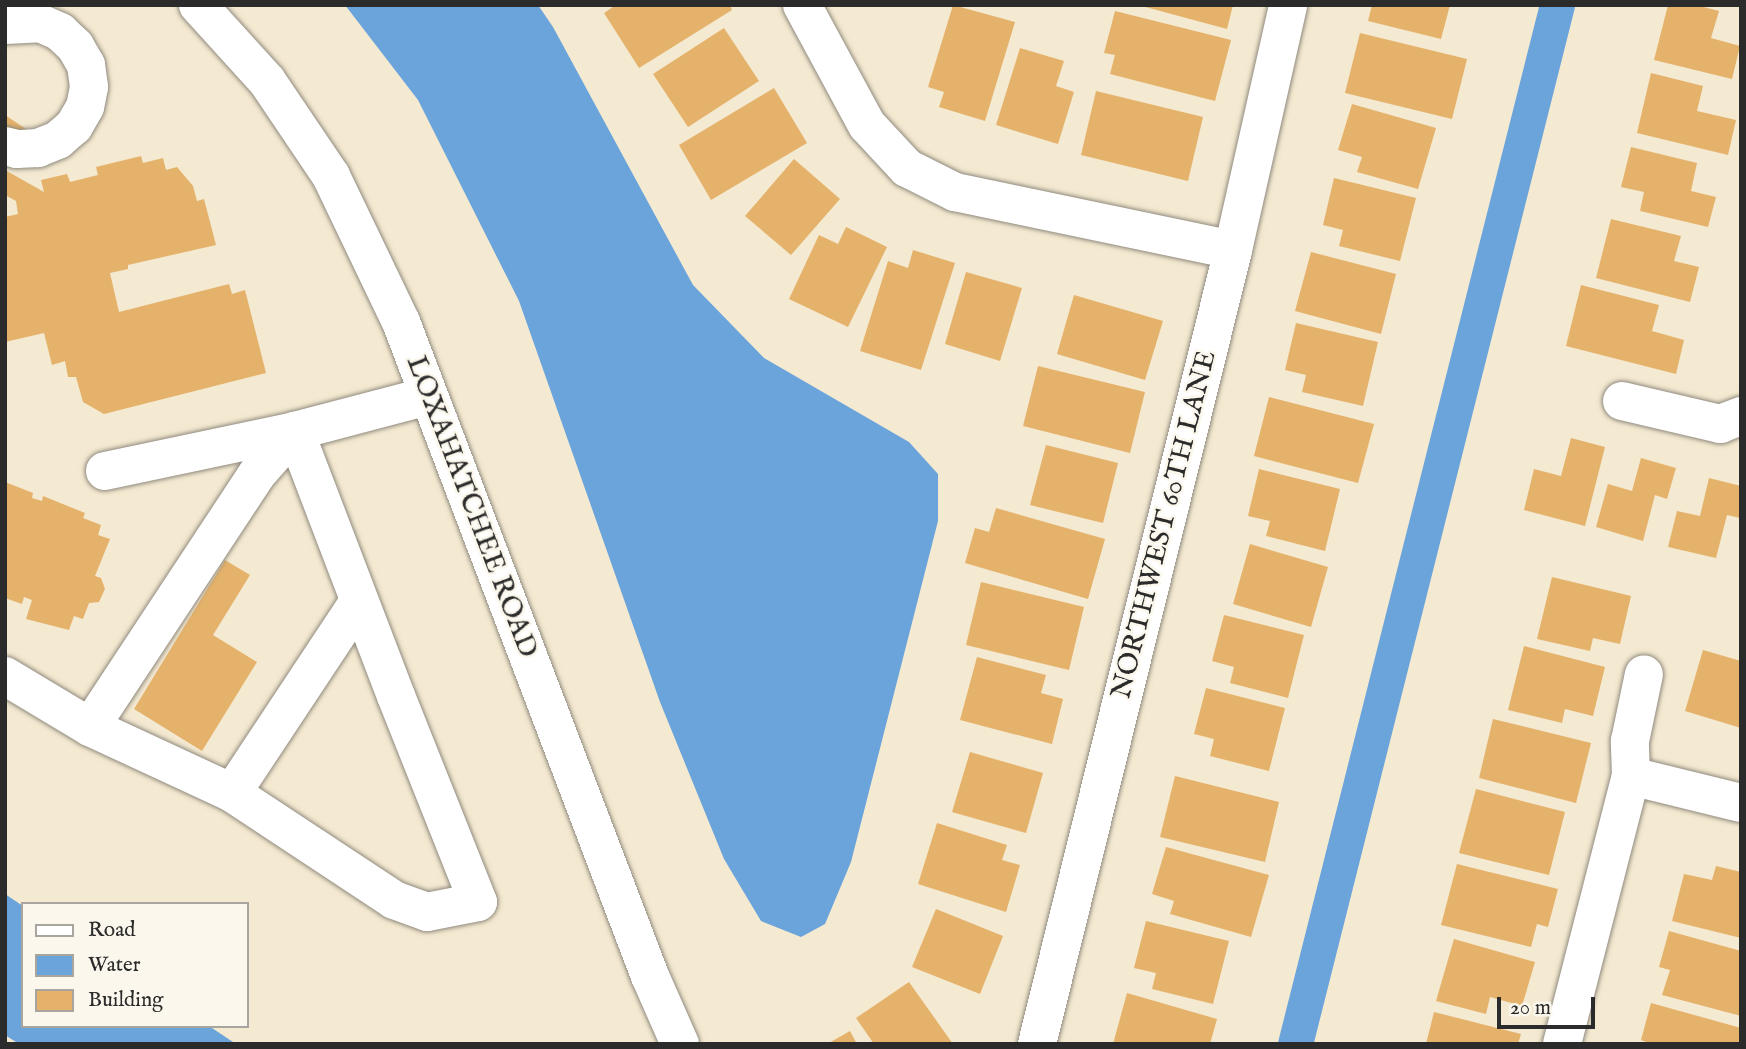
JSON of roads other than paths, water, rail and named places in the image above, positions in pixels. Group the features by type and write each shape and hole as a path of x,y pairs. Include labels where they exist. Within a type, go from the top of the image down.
{"street":[{"name":"LOXAHATCHEE ROAD","path":"198,5 267,81 331,176 401,322 645,963 680,1044"},
{"path":"802,5 867,125 907,168 955,192 1233,250"},
{"name":"NORTHWEST 60TH LANE","path":"1037,1044 1233,250 1289,5"},
{"path":"5,25 40,23 60,32 75,46 86,65 89,86 85,107 74,127 58,140 38,148 17,149 5,146"},
{"path":"105,471 295,431 428,396"},
{"path":"1622,401 1720,424 1741,416"},
{"path":"5,676 90,727 232,793 394,900 427,912 478,902 295,431"},
{"path":"90,727 257,474 295,431"},
{"path":"232,793 359,601"},
{"path":"1562,1044 1631,776 1630,741 1644,674"},
{"path":"1631,776 1741,803"}],"water":[{"path":"345,5 538,5 553,27 693,285 764,358 909,442 938,474 938,521 851,862 825,924 801,937 761,921 724,859 660,702 519,301 418,100"},
{"path":"5,894 21,905 21,1028 212,1028 236,1044 19,1044 5,1035"}],"waterway":[{"path":"1295,1044 1557,5"}]}
